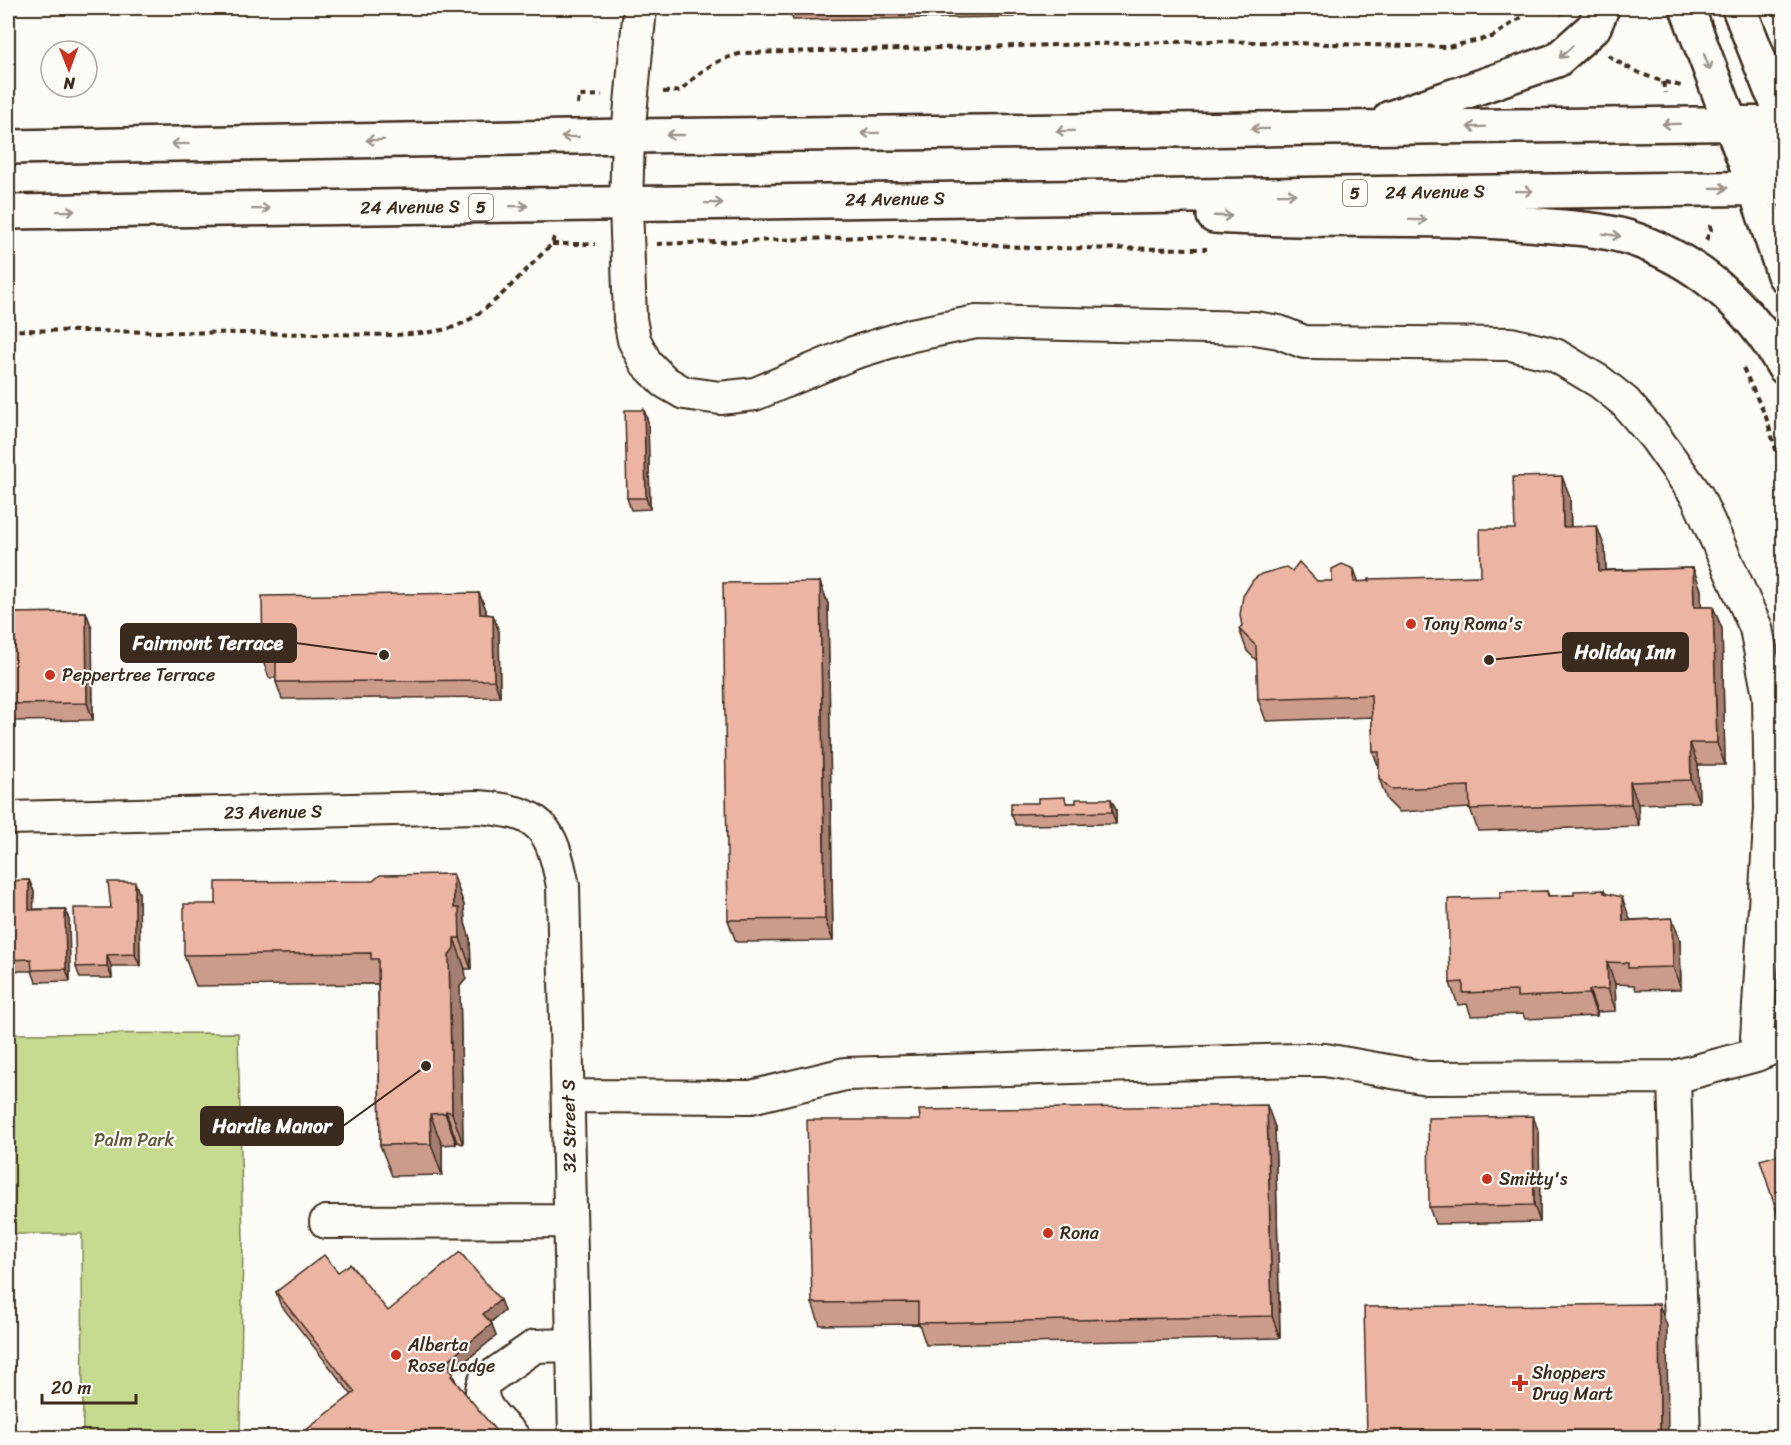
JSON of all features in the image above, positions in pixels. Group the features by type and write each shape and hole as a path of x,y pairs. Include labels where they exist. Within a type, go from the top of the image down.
{"main road":[{"path":"1360,128 1557,60 1594,27 1602,8"},
{"path":"1686,8 1730,124 1769,188 1784,275"},
{"path":"1739,8 1771,90 1784,115"},
{"path":"8,147 628,136 1784,123"},
{"path":"1730,124 1764,143 1784,169"},
{"name":"24 Avenue S","path":"8,212 1769,188"},
{"path":"955,198 1219,216 1488,221 1557,226 1626,237 1691,265 1732,297 1773,347 1784,367"}],"street":[{"path":"569,1096 751,1097 845,1074 1297,1060 1325,1060 1427,1078 1674,1077 1774,1052 1771,718 1766,672 1756,628 1696,496 1646,425 1600,382 1555,356 1511,344 1304,342 1279,332 1255,328 976,322 912,335 853,353 755,394 701,397 684,393 665,382 646,363 634,340 630,319 626,205 628,136 640,8"},
{"name":"23 Avenue S","path":"8,818 478,807 509,810 536,821"},
{"name":"32 Street S","path":"536,821 553,841 563,886 569,1096 574,1437"},
{"path":"1674,1077 1684,1437"},
{"path":"326,1222 570,1221"},
{"path":"514,1437 482,1401 482,1388 485,1381 535,1346 573,1345"}],"path":[{"path":"681,92 704,69 725,57 743,53 1214,41 1448,47 1492,37 1520,18 1528,8"},
{"path":"1602,51 1622,66 1663,82 1684,86"},
{"path":"1663,82 1665,95"},
{"path":"1704,244 1712,230 1706,212"},
{"path":"694,244 895,236 1031,248 1219,249"},
{"path":"8,330 397,335 445,329 461,324 489,304 552,244"},
{"path":"1742,364 1766,417 1784,476"}],"green space":[{"name":"Palm Park","path":"238,1033 243,1240 240,1437 83,1437 82,1234 8,1234 8,1034"}],"building":[{"path":"791,8 1012,8 1012,11 791,14"},
{"path":"625,410 644,410 646,498 627,498"},
{"path":"1562,476 1563,527 1597,526 1599,571 1693,568 1694,607 1713,607 1717,743 1690,743 1691,780 1630,782 1631,804 1470,809 1469,786 1391,789 1379,778 1379,752 1373,752 1371,695 1258,699 1256,646 1239,629 1242,626 1240,615 1243,596 1253,580 1261,574 1286,567 1292,571 1299,562 1317,581 1332,581 1332,569 1342,564 1354,569 1354,582 1369,581 1369,579 1481,576 1480,529 1515,529 1513,477"},
{"path":"820,582 825,919 728,920 723,583"},
{"path":"479,593 480,614 493,615 494,680 276,682 276,661 263,661 262,596"},
{"name":"Peppertree Terrace","path":"86,612 87,703 8,704 8,613"},
{"path":"1065,797 1066,803 1076,803 1076,799 1111,799 1112,812 1011,814 1011,803 1038,803 1038,798"},
{"path":"453,874 454,908 459,908 460,938 454,938 454,948 449,955 452,1113 446,1111 430,1114 431,1144 380,1145 378,959 371,959 371,953 184,955 184,904 216,904 216,882 373,881 380,875"},
{"path":"29,880 29,910 65,909 66,969 32,970 31,959 8,960 8,881"},
{"path":"108,882 135,882 135,954 107,955 107,966 76,967 74,908 111,908"},
{"path":"1604,890 1604,893 1622,897 1623,921 1672,918 1673,967 1628,968 1628,963 1607,962 1608,989 1589,990 1589,994 1517,997 1517,991 1463,993 1463,982 1450,983 1448,899 1500,898 1500,892 1547,891 1548,896 1574,895 1574,891"},
{"name":"Rona","path":"1267,1105 1272,1316 918,1323 918,1302 812,1303 807,1120 920,1120 919,1110"},
{"name":"Smitty's","path":"1533,1116 1534,1205 1429,1207 1428,1118"},
{"path":"1784,1153 1784,1220 1780,1222 1760,1160"},
{"name":"Alberta Rose Lodge","path":"460,1252 500,1300 483,1314 492,1324 446,1362 451,1368 449,1370 453,1374 451,1376 501,1437 297,1437 355,1392 276,1292 324,1255 338,1272 350,1264 388,1311"},
{"name":"Shoppers Drug Mart","path":"1659,1304 1660,1437 1367,1437 1364,1307"},
{"path":"1273,1432 1292,1432 1292,1437 1274,1437"},
{"path":"1109,1434 1126,1434 1126,1437 1109,1437"},
{"path":"1143,1434 1161,1434 1162,1437 1143,1437"},
{"path":"1201,1434 1219,1434 1219,1437 1201,1437"},
{"path":"1021,1435 1021,1437 1003,1437 1003,1436"},
{"path":"1054,1435 1074,1435 1074,1437 1054,1437"},
{"path":"1266,1435 1268,1437 1235,1437"}],"place":[{"name":"Tony Roma's","path":"1411,624"},
{"name":"Fairmont Terrace","path":"384,655"},
{"name":"Holiday Inn","path":"1489,660"},
{"name":"Peppertree Terrace","path":"50,675"},
{"name":"Hardie Manor","path":"426,1066"},
{"name":"Smitty's","path":"1487,1179"},
{"name":"Rona","path":"1048,1233"},
{"name":"Alberta Rose Lodge","path":"396,1355"},
{"name":"Shoppers Drug Mart","path":"1520,1383"}]}
